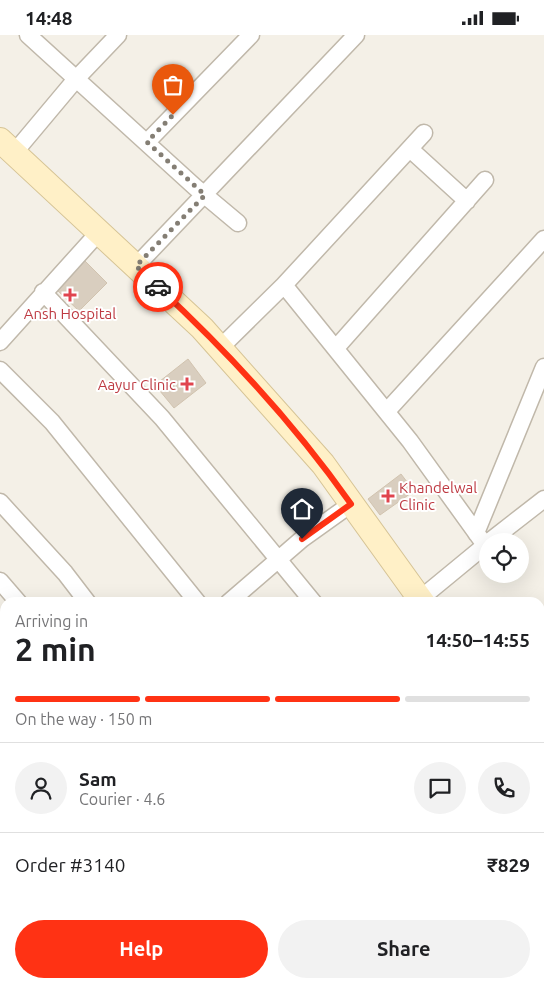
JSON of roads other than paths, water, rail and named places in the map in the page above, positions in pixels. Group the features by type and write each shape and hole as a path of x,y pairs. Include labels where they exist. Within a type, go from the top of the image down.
{"street":[{"path":"28,35 238,223"},
{"path":"118,35 7,147 202,328 323,464 419,597"},
{"path":"147,142 251,35"},
{"path":"136,266 356,35"},
{"path":"220,348 284,285 424,133"},
{"path":"410,149 467,201"},
{"path":"336,349 485,180"},
{"path":"0,342 99,231"},
{"path":"387,411 544,239"},
{"path":"284,285 387,411 479,533"},
{"path":"43,292 162,418 309,597"},
{"path":"488,533 544,367"},
{"path":"0,371 52,421 193,597"},
{"path":"496,533 544,499"},
{"path":"0,502 58,565 83,597"},
{"path":"235,597 278,559 351,504"},
{"path":"426,597 479,547"},
{"path":"0,581 14,597"}],"place":[{"name":"Ansh Hospital","path":"70,295"},
{"name":"Aayur Clinic","path":"187,384"},
{"name":"Khandelwal Clinic","path":"388,496"}]}
